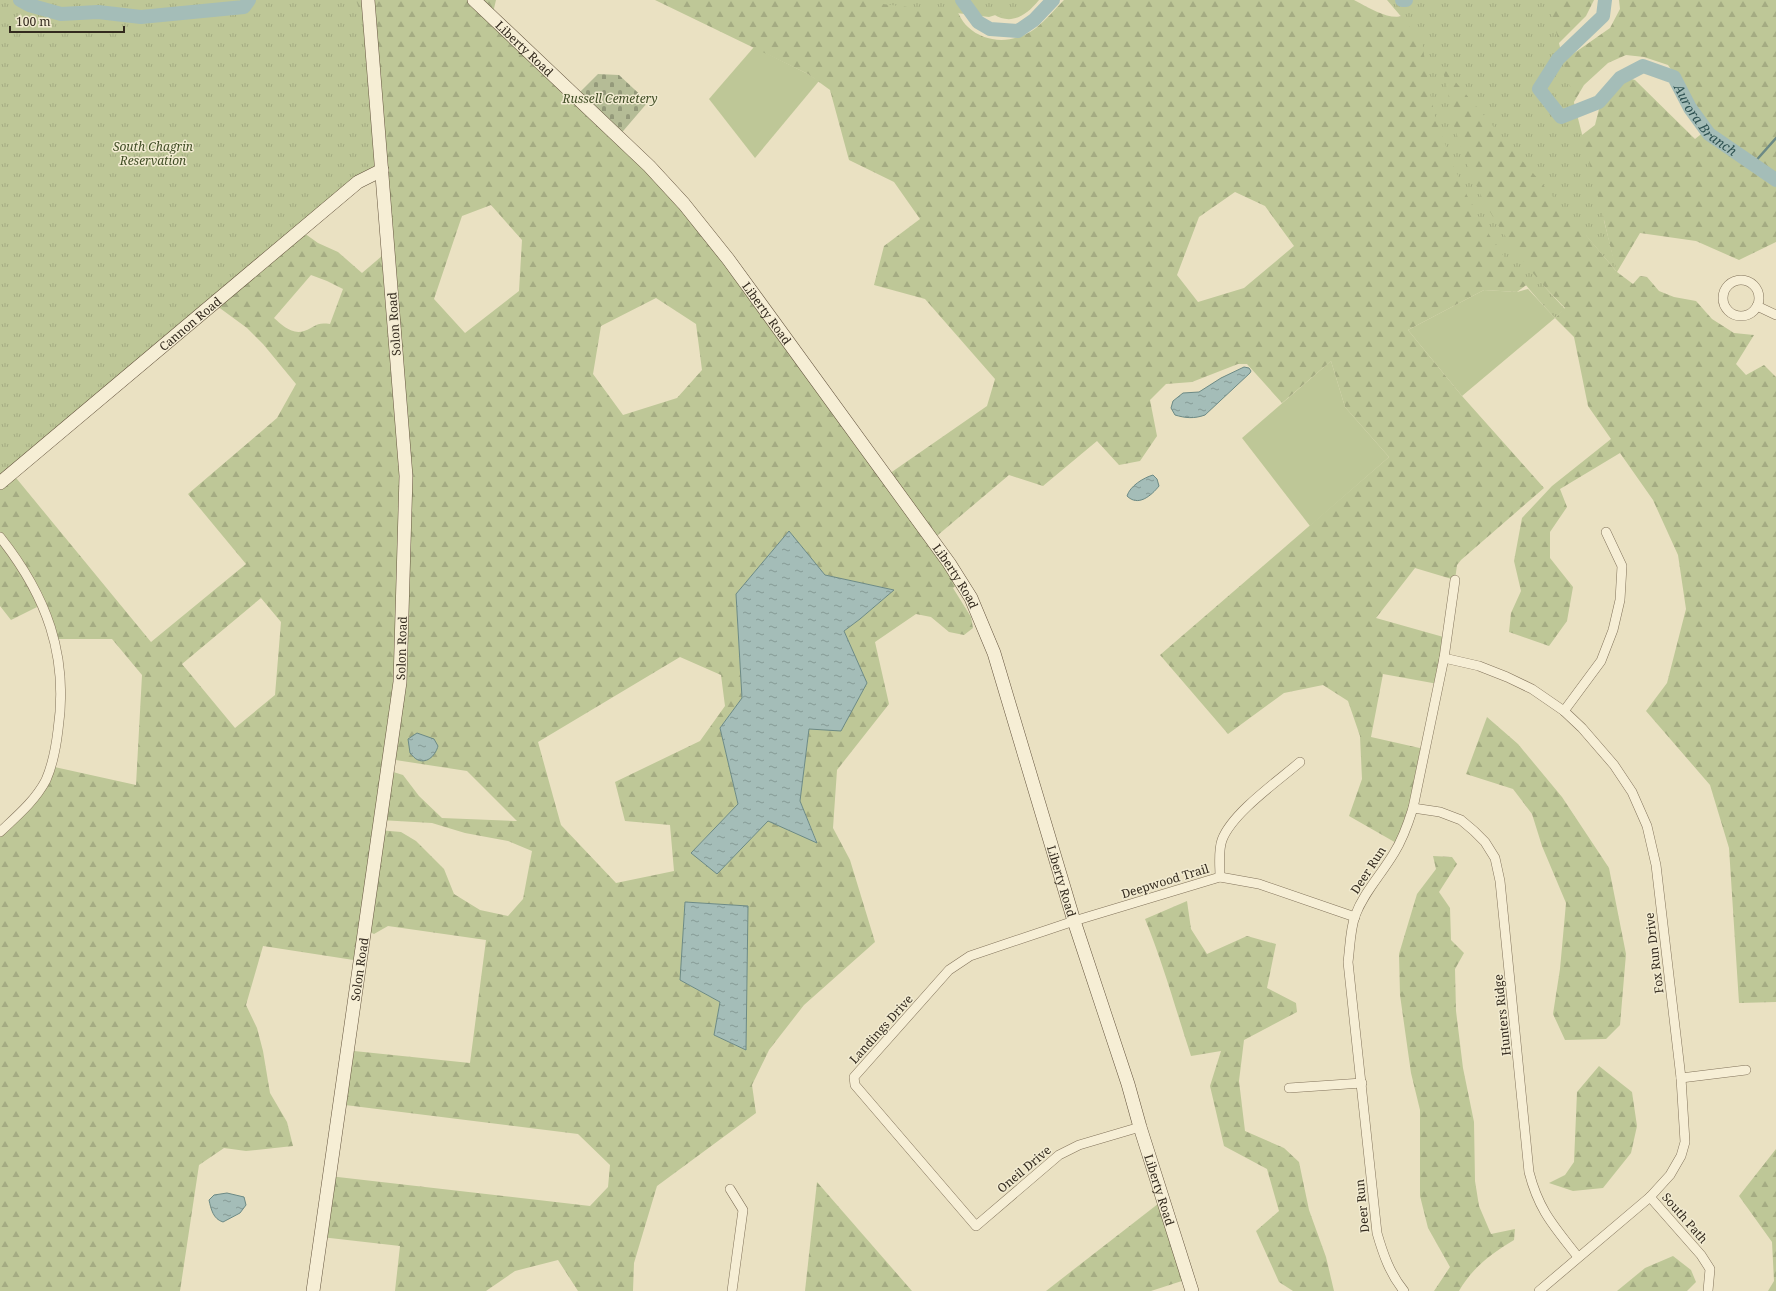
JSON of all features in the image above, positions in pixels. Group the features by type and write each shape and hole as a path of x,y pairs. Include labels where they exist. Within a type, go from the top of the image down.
{"street":[{"name":"Solon Road","path":"313,1291 400,682 406,476 368,0"},
{"name":"Liberty Road","path":"474,0 649,166 684,204 728,259 949,563 971,598 994,653 1074,921 1128,1084 1140,1127 1192,1291"},
{"name":"Cannon Road","path":"0,483 358,182 382,170"},
{"path":"1757,306 1776,315"},
{"path":"1564,711 1600,661 1613,630 1620,600 1622,566 1606,532"},
{"path":"0,536 29,577 43,604 59,656 62,707 55,752 46,780 30,803 0,832"},
{"name":"Deer Run","path":"1404,1291 1396,1281 1384,1258 1377,1233 1348,962 1355,917 1370,885 1394,853 1406,831 1413,808 1444,658 1455,580"},
{"name":"Fox Run Drive","path":"1444,658 1479,666 1532,689 1564,711 1582,728 1614,765 1632,792 1647,826 1656,865 1681,1078 1685,1142 1681,1156 1670,1175 1650,1197 1539,1291"},
{"path":"1220,877 1221,842 1227,829 1236,817 1300,762"},
{"name":"Hunters Ridge","path":"1413,808 1440,812 1461,820 1485,842 1495,858 1500,881 1529,1172 1534,1192 1542,1209 1578,1257"},
{"name":"Deepwood Trail","path":"1074,921 1220,877 1259,884 1355,917"},
{"name":"Landings Drive","path":"976,1226 855,1085 854,1077 949,970 960,962 970,956 1074,921"},
{"path":"1681,1078 1746,1070"},
{"path":"1289,1088 1362,1083"},
{"name":"Oneil Drive","path":"976,1226 1059,1155 1079,1145 1140,1127"},
{"path":"730,1190 743,1210 732,1291"},
{"name":"South Path","path":"1650,1197 1701,1255 1710,1269 1708,1291"}],"green space":[{"name":"South Chagrin Reservation","path":"0,0 356,0 366,29 380,162 0,482"},
{"path":"268,0 496,0 492,17 649,166 684,204 728,259 886,476 987,406 995,379 925,299 874,285 884,246 920,219 894,182 849,160 830,90 808,74 655,0 952,0 965,24 975,33 983,37 1001,40 1019,37 1036,28 1064,0 1354,0 1374,11 1401,17 1419,9 1429,0 1594,0 1586,16 1559,43 1538,52 1515,87 1514,104 1527,121 1544,135 1568,141 1582,135 1595,125 1604,89 1611,82 1624,77 1635,80 1695,139 1710,127 1668,65 1644,57 1626,55 1608,63 1584,85 1571,107 1564,112 1555,112 1538,94 1539,82 1547,70 1610,28 1620,9 1619,0 1776,0 1776,242 1739,260 1696,241 1640,233 1617,272 1633,284 1640,276 1647,277 1659,291 1674,297 1696,301 1712,319 1734,333 1754,335 1736,364 1746,375 1764,365 1776,377 1776,1002 1739,1003 1729,848 1710,785 1646,711 1667,683 1686,609 1678,555 1653,500 1620,453 1560,489 1567,507 1550,532 1550,558 1573,587 1567,621 1549,646 1509,632 1511,613 1521,591 1514,561 1522,518 1552,486 1611,439 1588,406 1574,337 1555,318 1565,308 1536,278 1517,292 1484,290 1408,330 1462,396 1544,488 1461,560 1457,565 1455,580 1415,568 1376,618 1447,638 1438,684 1383,674 1371,737 1424,749 1412,810 1404,833 1398,844 1349,816 1362,779 1360,736 1348,701 1323,685 1284,693 1228,734 1160,655 1389,457 1345,407 1331,361 1282,403 1247,364 1238,364 1192,382 1166,384 1150,400 1157,436 1140,461 1119,465 1097,441 1043,486 1009,475 932,540 961,582 953,588 971,617 973,628 964,635 949,632 931,617 916,614 875,642 889,704 837,770 833,828 850,860 875,942 804,1005 769,1050 752,1085 756,1113 657,1186 634,1263 633,1291 578,1291 558,1260 515,1271 486,1291 395,1291 400,1246 321,1237 329,1176 590,1206 608,1187 610,1165 578,1134 345,1105 354,1051 470,1063 486,940 388,926 374,934 364,929 360,961 263,946 246,1005 257,1028 263,1051 270,1093 287,1122 293,1146 246,1151 224,1148 199,1165 180,1291 0,1291 0,832 36,795 50,766 136,785 142,675 112,639 54,639 43,604 11,620 0,606 0,2 22,23 80,41 196,35 240,24","holes":["382,171 389,250 362,273 338,252 318,243 304,233 217,306 247,328 263,344 296,384 277,418 188,494 246,564 151,642 12,473 358,182","1235,192 1265,206 1294,246 1244,288 1198,302 1177,275 1199,217","491,205 522,240 519,291 465,333 434,299 462,216","1603,220 1604,220 1616,271 1586,235","311,275 343,289 330,324 318,324 300,332 295,332 280,324 274,318","656,298 696,324 702,370 677,398 623,415 593,374 601,326","789,531 825,575 894,590 844,631 867,683 841,730 809,729 800,801 817,842 768,821 717,873 691,853 738,804 720,728 742,698 736,594","261,598 281,622 275,695 235,728 182,664","680,657 721,675 725,706 700,741 615,782 625,821 670,825 674,871 616,883 561,825 538,742","389,759 467,771 517,821 442,818 419,796 403,775 387,770","380,820 432,823 465,833 508,841 532,851 523,899 508,916 480,910 454,894 444,869 416,841 401,832 379,830","685,902 748,906 746,1050 714,1035 720,1002 680,980"]},
{"path":"868,0 1027,0 1015,9 989,17 883,4"},
{"path":"978,0 1039,0 1024,14 1016,18 1008,19 1001,18 993,14"},
{"path":"1387,0 1548,0 1617,272 1442,66 1452,112 1450,114 1471,174 1500,229 1537,278 1565,309 1555,318 1516,273 1485,228 1472,204 1448,153 1438,124 1437,125 1429,89 1422,41"},
{"path":"754,47 819,81 755,158 709,99"},
{"name":"Russell Cemetery","path":"598,74 619,75 648,102 618,137 576,96"},
{"path":"1528,289 1555,318 1462,396 1408,330 1484,290 1517,292"},
{"path":"1331,361 1345,407 1389,457 1310,526 1242,438"},
{"path":"1487,717 1518,744 1562,797 1609,868 1626,954 1620,1025 1606,1039 1565,1040 1553,1014 1560,969 1566,903 1542,846 1532,814 1513,789 1466,774"},
{"path":"1433,856 1452,857 1457,864 1439,892 1450,908 1451,940 1464,953 1455,969 1456,1011 1463,1068 1474,1122 1475,1181 1479,1206 1491,1234 1515,1229 1514,1240 1498,1250 1476,1268 1459,1291 1434,1291 1450,1267 1428,1228 1420,1196 1420,1110 1411,1073 1400,995 1399,954 1417,894 1436,869"},
{"path":"1187,901 1191,929 1207,954 1247,936 1276,944 1267,988 1296,1003 1297,1012 1244,1040 1239,1081 1245,1131 1284,1148 1299,1162 1309,1210 1326,1257 1334,1291 1293,1291 1279,1282 1256,1231 1279,1211 1267,1169 1224,1146 1210,1086 1221,1051 1191,1056 1164,970 1145,919"},
{"path":"1599,1066 1632,1092 1637,1126 1631,1153 1603,1188 1573,1191 1549,1183 1565,1175 1574,1162 1577,1092"},
{"path":"1776,1149 1776,1291 1768,1291 1774,1281 1772,1242 1739,1196"},
{"path":"817,1182 912,1291 805,1291"},
{"path":"1163,1200 1188,1279 1151,1291 1046,1291"},
{"path":"1673,1256 1691,1270 1696,1282 1687,1291 1617,1291 1645,1268"}],"water":[{"path":"1244,367 1249,368 1251,371 1250,373 1205,415 1190,418 1175,415 1171,408 1173,401 1183,393 1199,392 1221,378"},
{"path":"1153,475 1157,479 1159,486 1152,493 1140,500 1131,499 1127,496 1137,483"},
{"path":"789,531 825,575 894,590 844,631 867,683 841,731 809,729 800,801 817,843 768,821 717,874 691,853 738,804 720,728 742,698 736,594"},
{"path":"417,733 434,739 438,746 431,758 425,761 415,758 410,753 408,739"},
{"path":"685,902 748,906 746,1050 714,1035 720,1002 680,980"},
{"path":"227,1193 244,1197 246,1205 240,1213 223,1222 215,1216 209,1200 214,1195"}],"waterway":[{"name":"Aurora Branch","path":"20,0 29,5 61,14 98,12 141,17 244,7 249,0"},
{"name":"Aurora Branch","path":"962,0 978,22 990,29 1018,31 1034,20 1053,0"},
{"name":"Aurora Branch","path":"1605,0 1603,16 1558,59 1539,89 1561,117 1599,102 1620,78 1643,66 1674,77 1690,108 1709,134 1776,180"},
{"path":"1753,164 1776,138"}]}
